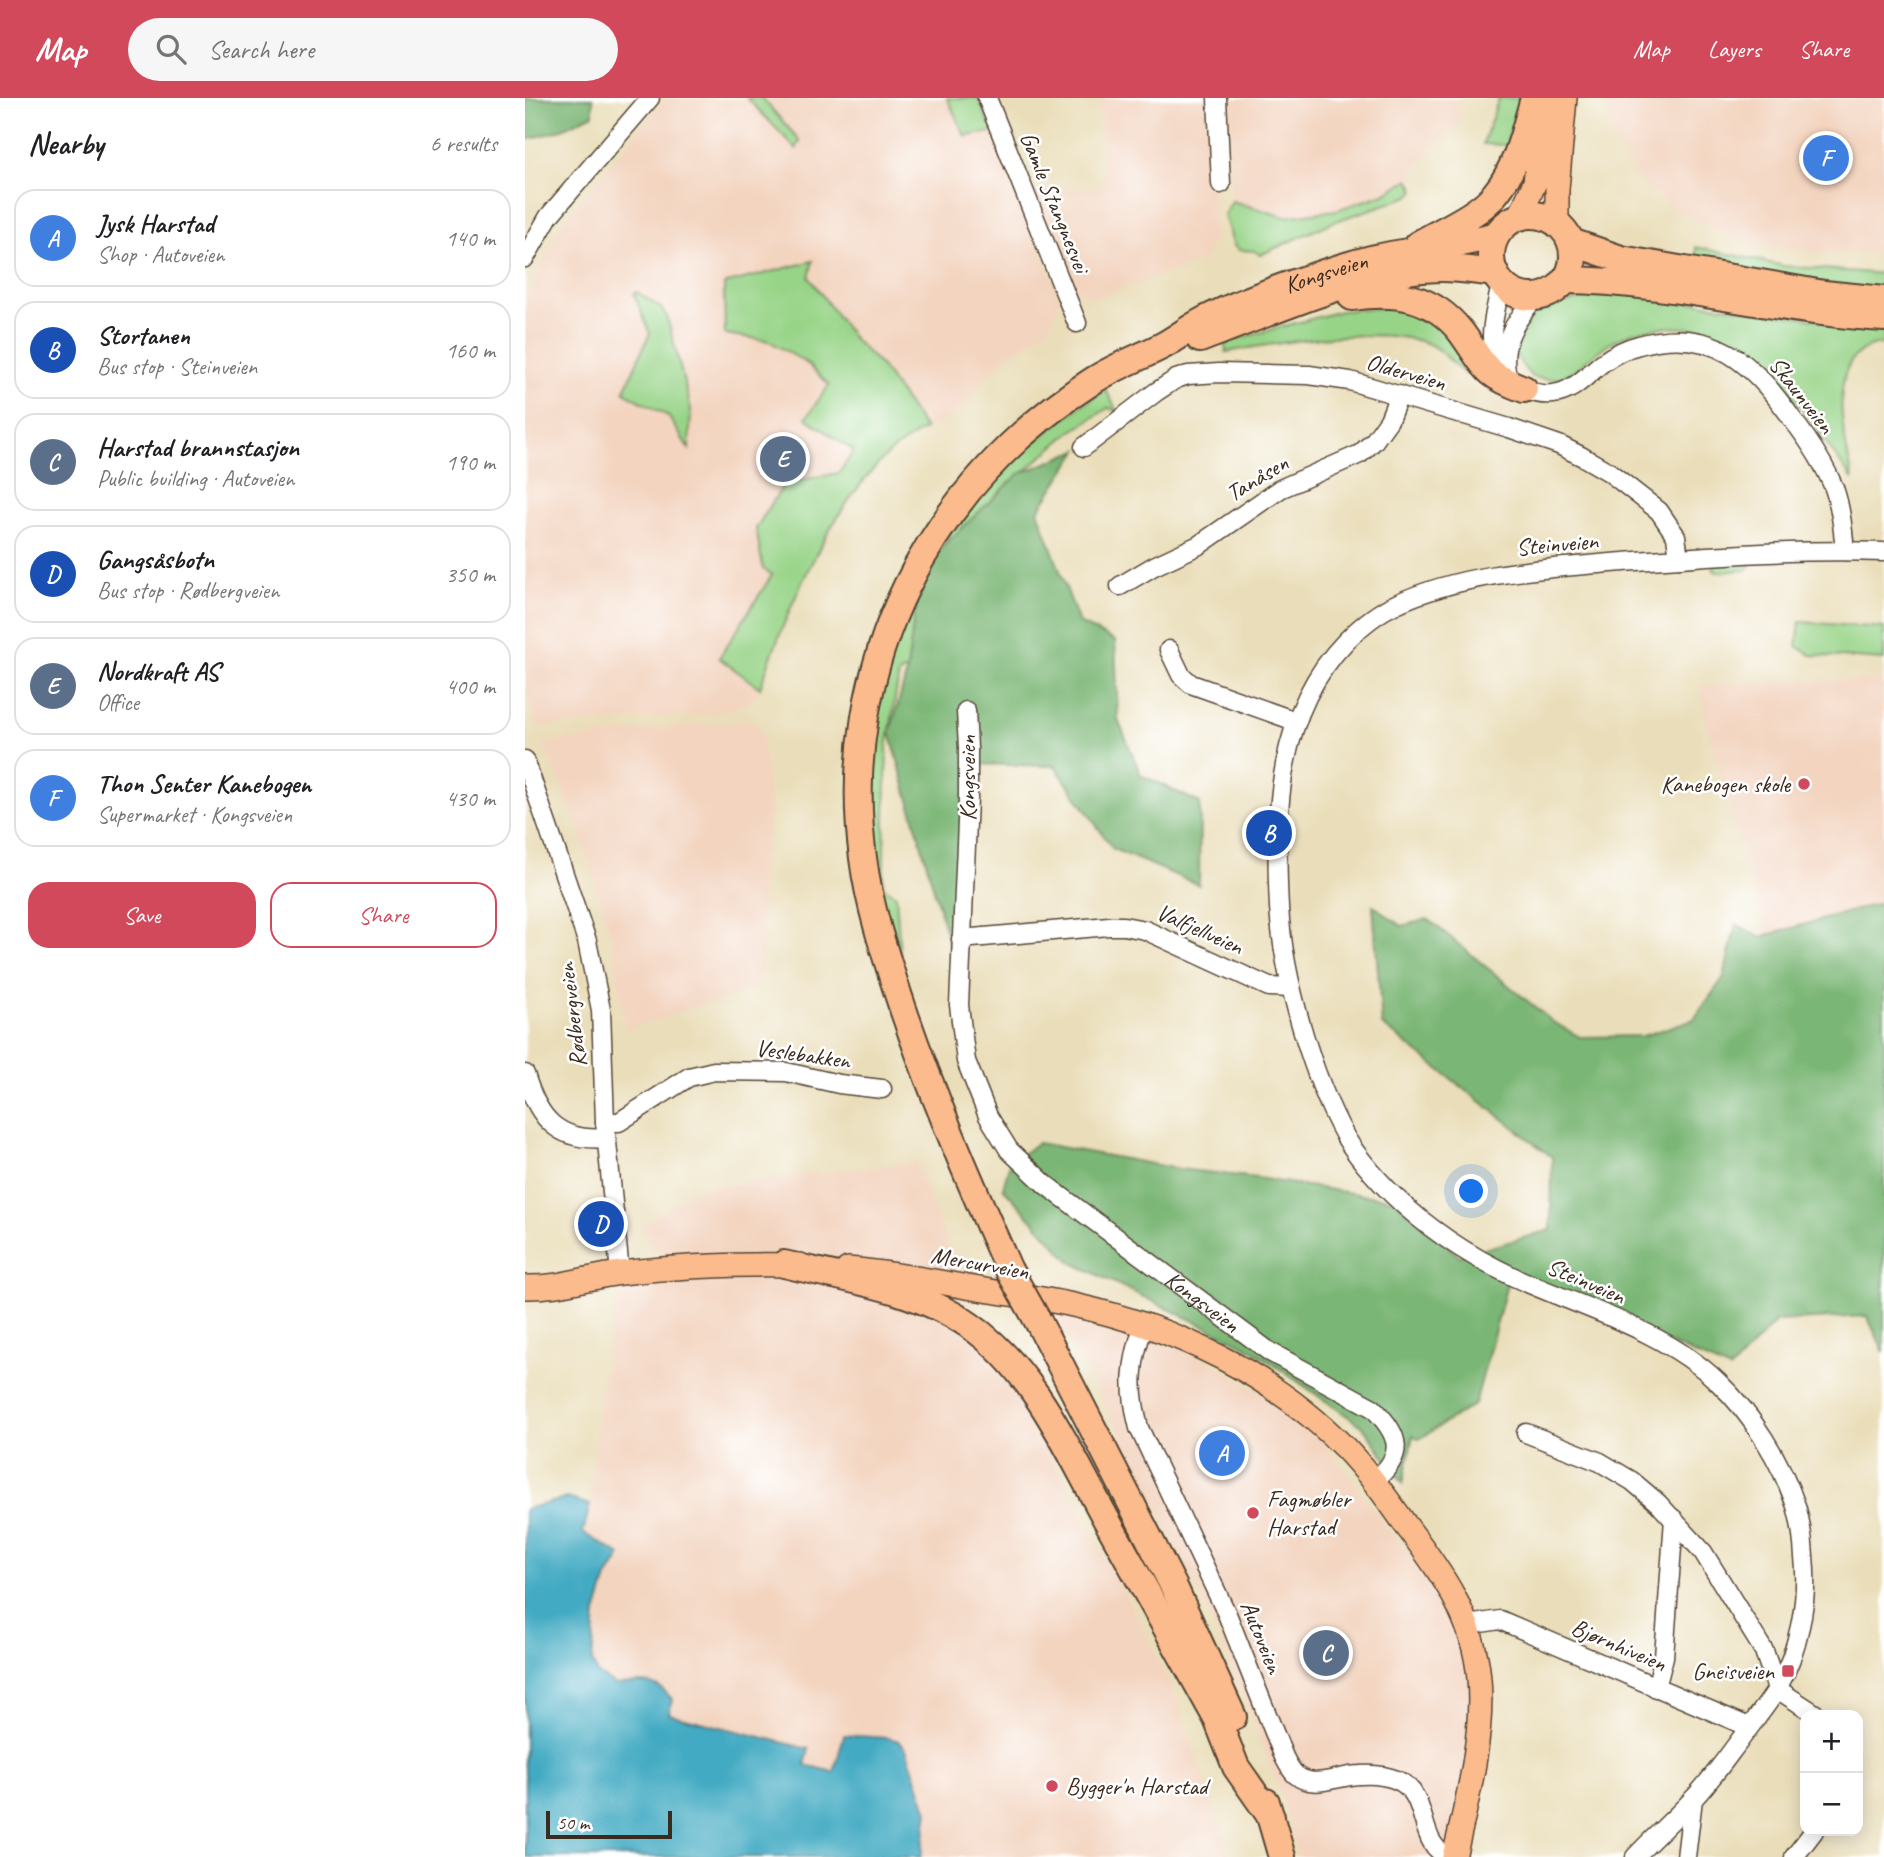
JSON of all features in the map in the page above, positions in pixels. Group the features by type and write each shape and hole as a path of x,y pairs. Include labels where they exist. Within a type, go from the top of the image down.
{"highway":[{"path":"1404,252 1468,215 1495,195 1505,180 1523,137 1534,98"},
{"path":"1564,233 1573,258 1565,281 1549,294 1535,297 1517,295 1498,279 1490,254 1496,235 1506,223 1520,216 1535,215 1564,233 1621,259 1824,294 1884,300"},
{"name":"Kongsveien","path":"1271,1817 1224,1695 1174,1587 1039,1323 1009,1270 938,1105 911,1034 879,933 863,859 858,785 866,711 882,643 920,558 968,489 1001,455 1060,404 1094,380 1218,314 1290,284 1345,266 1496,235"},
{"name":"Kongsveien","path":"1167,343 1199,340 1366,279 1441,268 1498,279"},
{"path":"1565,281 1630,283 1773,306 1884,318"},
{"path":"1298,303 1383,293 1418,300 1434,308 1454,325 1481,364 1492,375 1515,382"},
{"path":"784,1264 884,1287 931,1304 970,1326 993,1344 1014,1366 1048,1415 1217,1719 1236,1767 1271,1817 1282,1857"}],"main road":[{"path":"1520,216 1535,182 1545,98"},
{"path":"1564,233 1557,189 1565,98"},
{"name":"Mercurveien","path":"525,1287 558,1286 620,1273 784,1264 869,1271 1073,1305 1144,1325 1191,1342 1254,1376 1307,1413 1346,1449 1374,1481"},
{"path":"1374,1481 1443,1575 1468,1625 1477,1661 1480,1699 1468,1798 1452,1857"}],"street":[{"path":"525,258 549,216 650,98"},
{"name":"Gamle Stangnesvei","path":"987,98 1077,323"},
{"path":"1217,98 1221,184"},
{"path":"1498,279 1493,351 1498,363 1515,382"},
{"path":"1515,382 1505,361 1508,338 1514,324 1535,297"},
{"name":"Skaunveien","path":"1515,382 1543,394 1563,393 1614,355 1654,341 1702,343 1735,356 1761,377 1822,463 1837,500 1845,551"},
{"name":"Olderveien","path":"1084,447 1156,392 1188,375 1309,375 1350,381 1509,428 1559,445 1583,457 1609,472 1659,511 1676,536 1679,558"},
{"name":"Tanåsen","path":"1120,586 1199,545 1280,489 1360,454 1374,441 1389,420 1399,395"},
{"name":"Steinveien","path":"1635,1857 1693,1799 1777,1689 1790,1658 1803,1612 1806,1576 1798,1510 1784,1479 1745,1412 1719,1382 1665,1345 1600,1311 1491,1266 1425,1223 1393,1195 1347,1139 1327,1096 1291,988 1281,929 1281,787 1289,741 1306,695 1336,652 1368,620 1398,603 1441,587 1498,574 1679,558 1776,552 1884,552"},
{"path":"1169,650 1181,674 1191,684 1295,721"},
{"name":"Kongsveien","path":"966,711 968,799 959,1005 966,1061 988,1116 1009,1150 1046,1185 1270,1352 1373,1408 1385,1421 1396,1449 1394,1461 1387,1471 1374,1481"},
{"name":"Rødbergveien","path":"525,761 587,941 594,971 603,1046 606,1130 620,1273"},
{"name":"Valfjellveien","path":"961,939 1109,926 1133,927 1269,987 1291,988"},
{"name":"Veslebakken","path":"606,1130 689,1077 714,1071 786,1072 839,1084 882,1089"},
{"path":"525,1074 530,1092 543,1115 561,1132 581,1139 606,1130"},
{"name":"Autoveien","path":"1144,1325 1131,1374 1132,1400 1139,1429 1227,1614 1284,1757 1294,1774 1305,1780 1323,1782 1358,1774 1380,1775 1407,1785 1416,1794 1433,1846 1441,1854 1452,1857"},
{"path":"1526,1433 1600,1462 1632,1481 1674,1520 1703,1552 1737,1606 1764,1651 1777,1689 1810,1710"},
{"path":"1656,1688 1664,1657 1674,1520"},
{"name":"Bjørnhiveien","path":"1468,1625 1500,1620 1749,1727"},
{"path":"1686,1857 1693,1799"},
{"path":"1794,1857 1810,1836"}],"shaded area":[{"path":"665,98 978,98 1060,299 1049,328 993,368 963,407 946,420 901,443 879,463 856,491 804,578 760,688 750,703 716,713 536,727 525,686 525,302 561,224"},
{"path":"1099,98 1209,98 1214,238 1207,256 1199,263 1097,297 1084,295 1071,284 1031,192 1104,186"},
{"path":"1227,98 1459,98 1460,122 1421,161 1409,179 1384,194 1336,210 1285,217 1232,201"},
{"path":"1606,98 1884,98 1884,252 1826,252 1756,244 1727,235 1674,209 1639,181 1614,141"},
{"name":"Kanebogen skole","path":"1884,679 1884,907 1768,940 1711,741 1699,685"},
{"path":"752,722 761,727 771,812 761,871 763,960 757,988 625,1030 612,938 580,832 543,743"},
{"path":"917,1162 957,1272 790,1254 689,1258 663,1253 649,1243 642,1225 700,1188"},
{"path":"776,1274 905,1286 965,1299 1127,1598 1179,1703 1230,1857 921,1857 928,1812 907,1751 899,1741 844,1735 834,1772 805,1765 808,1748 669,1714 627,1682 615,1685 597,1673 592,1663 596,1615 607,1578 620,1556 583,1533 590,1505 599,1400 620,1284"},
{"path":"1051,1311 1181,1348 1205,1359 1282,1405 1325,1444 1393,1535 1432,1575 1461,1634 1471,1686 1464,1771 1446,1857 1297,1857 1282,1796 1200,1595 1100,1395"}],"green space":[{"path":"525,98 593,98 593,114 558,131 525,140"},
{"path":"747,98 762,98 800,141 796,149"},
{"path":"947,98 978,98 993,132 965,136"},
{"path":"1499,98 1520,98 1506,145 1483,144"},
{"path":"1409,179 1415,190 1410,196 1333,222 1260,255 1255,251 1239,250 1234,246 1224,215 1232,201 1285,217 1336,210 1384,194"},
{"path":"1696,247 1784,266 1884,274 1884,292 1786,278 1696,259"},
{"path":"813,261 809,277 853,338 881,366 925,429 882,460 840,514 823,541 794,600 760,688 719,658 772,575 763,569 756,528 785,483 839,473 854,451 806,418 829,385 805,362 769,341 725,334 724,284"},
{"path":"637,292 661,308 667,317 691,409 689,449 668,416 624,392 650,333 634,294"},
{"path":"1629,293 1884,329 1884,344 1864,349 1851,361 1844,378 1842,420 1853,480 1771,366 1729,339 1704,329 1664,327 1633,332 1609,343 1560,378 1532,377 1521,364 1515,352 1519,336 1535,313 1581,298"},
{"path":"1393,307 1423,315 1447,333 1465,356 1466,375 1434,347 1409,338 1357,335 1329,337 1226,352 1225,342 1341,311"},
{"path":"1106,390 1117,411 1108,408 1069,433 1011,483 932,656 899,674 887,747 883,887 896,895 900,954 909,1018 877,913 866,770 894,637 951,530 1014,457"},
{"path":"1078,450 1038,511 1079,623 1115,641 1118,720 1141,775 1200,803 1199,885 1113,849 1055,766 970,764 957,972 890,732 906,676 921,567 1019,474"},
{"path":"1751,562 1746,570 1716,572 1713,569 1716,563"},
{"path":"1800,622 1884,628 1884,660 1811,655 1797,646"},
{"path":"1884,902 1884,1352 1867,1316 1776,1321 1730,1370 1510,1273 1475,1404 1419,1439 1413,1435 1403,1483 1363,1427 1250,1348 1071,1262 1003,1188 1010,1162 1038,1143 1179,1169 1257,1178 1395,1200 1459,1256 1551,1230 1552,1157 1382,1025 1373,905 1401,926 1428,919 1553,1022 1580,1037 1643,1036 1694,1019 1724,977 1736,924 1760,937"}],"water":[{"path":"567,1498 590,1505 583,1533 621,1555 607,1578 596,1614 592,1662 597,1673 615,1685 646,1683 659,1687 672,1699 669,1714 809,1749 805,1765 834,1772 844,1735 899,1741 907,1751 928,1812 921,1857 525,1857 525,1509"}],"place":[{"name":"Thon Senter Kanebogen","path":"1826,158"},
{"name":"Nordkraft AS","path":"783,459"},
{"name":"Kanebogen skole","path":"1804,784"},
{"name":"Stortanen","path":"1269,833"},
{"name":"Gangsåsbotn","path":"601,1224"},
{"name":"Jysk Harstad","path":"1222,1453"},
{"name":"Fagmøbler Harstad","path":"1253,1513"},
{"name":"Harstad brannstasjon","path":"1326,1653"},
{"name":"Gneisveien","path":"1788,1671"},
{"name":"Bygger'n Harstad","path":"1052,1786"}]}
